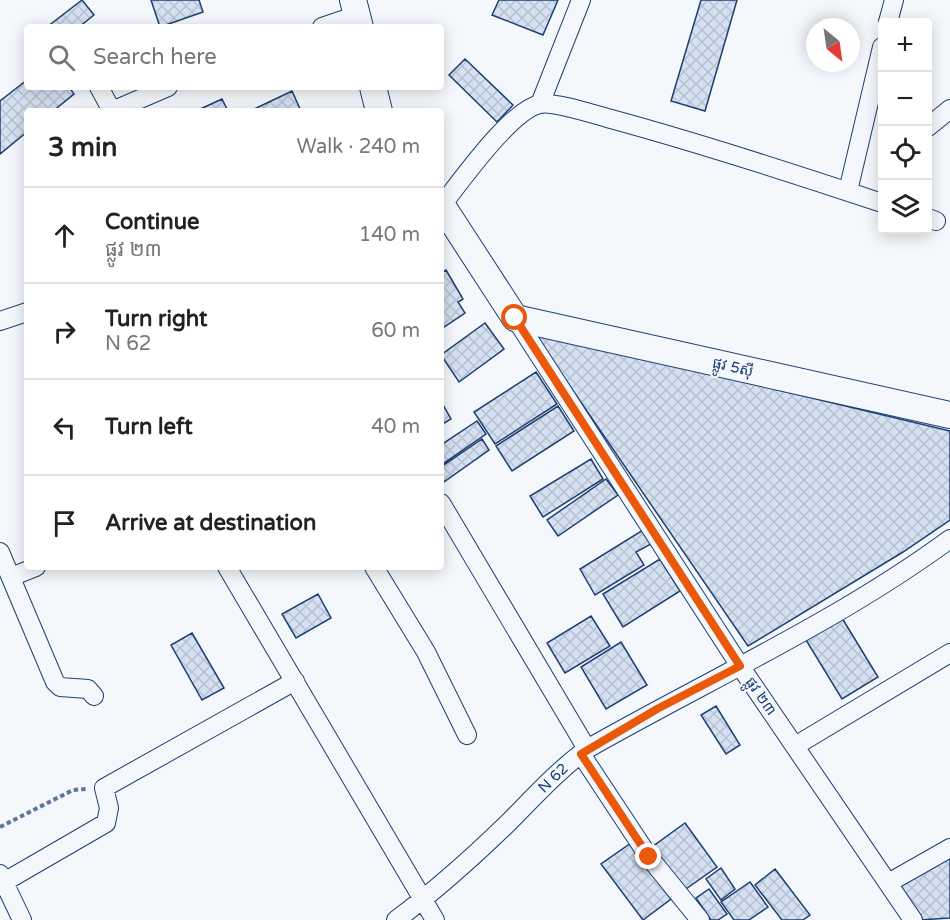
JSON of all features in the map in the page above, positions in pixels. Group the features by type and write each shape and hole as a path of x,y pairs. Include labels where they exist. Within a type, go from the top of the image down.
{"street":[{"path":"444,200 489,145 521,115 540,104 580,0"},
{"path":"889,18 894,0"},
{"path":"330,24 357,14"},
{"path":"848,191 878,64"},
{"path":"101,90 110,108"},
{"path":"119,108 161,90"},
{"path":"374,90 377,108"},
{"path":"540,104 571,109 726,151 878,202"},
{"path":"928,126 950,109"},
{"path":"444,209 515,318"},
{"path":"0,321 24,313"},
{"name":"ផ្លូវ 5ស៊ី","path":"515,318 950,415"},
{"name":"ផ្លូវ ២៣","path":"515,318 740,666 890,882 913,920"},
{"path":"444,508 584,751 649,857 700,920"},
{"name":"N 62","path":"396,920 424,899 505,825 564,766 584,751 834,615 908,570 950,539"},
{"path":"0,552 55,682 60,687 88,690 94,696"},
{"path":"11,577 28,570"},
{"path":"229,570 435,920"},
{"path":"376,570 426,652 467,735"},
{"path":"795,746 950,653"},
{"path":"22,920 2,878 106,823 109,808 104,788 295,681"},
{"path":"890,882 950,848"}],"path":[{"path":"0,827 73,790 104,788"}],"building":[{"path":"82,0 94,15 83,24 51,24"},
{"path":"151,0 199,0 203,12 169,24 159,24"},
{"path":"499,0 558,0 543,35 492,15"},
{"path":"701,0 737,0 705,111 671,101"},
{"path":"465,59 513,105 497,122 449,75"},
{"path":"24,82 24,90 71,90 74,94 57,108 24,108 24,134 0,154 0,101"},
{"path":"292,91 300,108 256,108"},
{"path":"222,99 226,108 202,108"},
{"path":"446,270 463,299 458,302 465,313 444,327 444,272"},
{"path":"485,323 504,349 459,382 444,360 444,353"},
{"path":"532,331 950,431 950,520 903,552 748,646"},
{"path":"536,372 557,404 495,444 474,412"},
{"path":"444,406 451,419 444,423"},
{"path":"558,406 574,431 512,471 496,446"},
{"path":"477,421 486,434 444,463 444,443"},
{"path":"482,439 489,450 444,482 444,465"},
{"path":"591,459 603,479 543,517 530,496"},
{"path":"606,479 618,495 558,536 547,520"},
{"path":"643,530 651,544 636,552 644,565 595,595 580,569"},
{"path":"660,559 680,591 623,627 603,594"},
{"path":"318,594 331,618 296,638 282,614"},
{"path":"591,616 610,646 565,673 547,643"},
{"path":"842,618 878,677 842,699 806,640"},
{"path":"192,633 224,688 202,700 171,645"},
{"path":"621,642 647,685 606,709 581,667"},
{"path":"716,706 740,745 726,754 701,715"},
{"path":"685,823 717,867 683,891 652,847"},
{"path":"631,843 671,899 643,920 601,864"},
{"path":"950,858 950,918 919,920 900,884"},
{"path":"721,868 735,889 721,900 706,879"},
{"path":"775,869 810,915 803,920 782,920 755,885"},
{"path":"750,882 768,907 749,920 734,920 721,902"},
{"path":"709,889 727,914 718,920 711,920 696,898"}],"route":[{"path":"515,318 740,666 657,709 581,754 649,857"}]}
